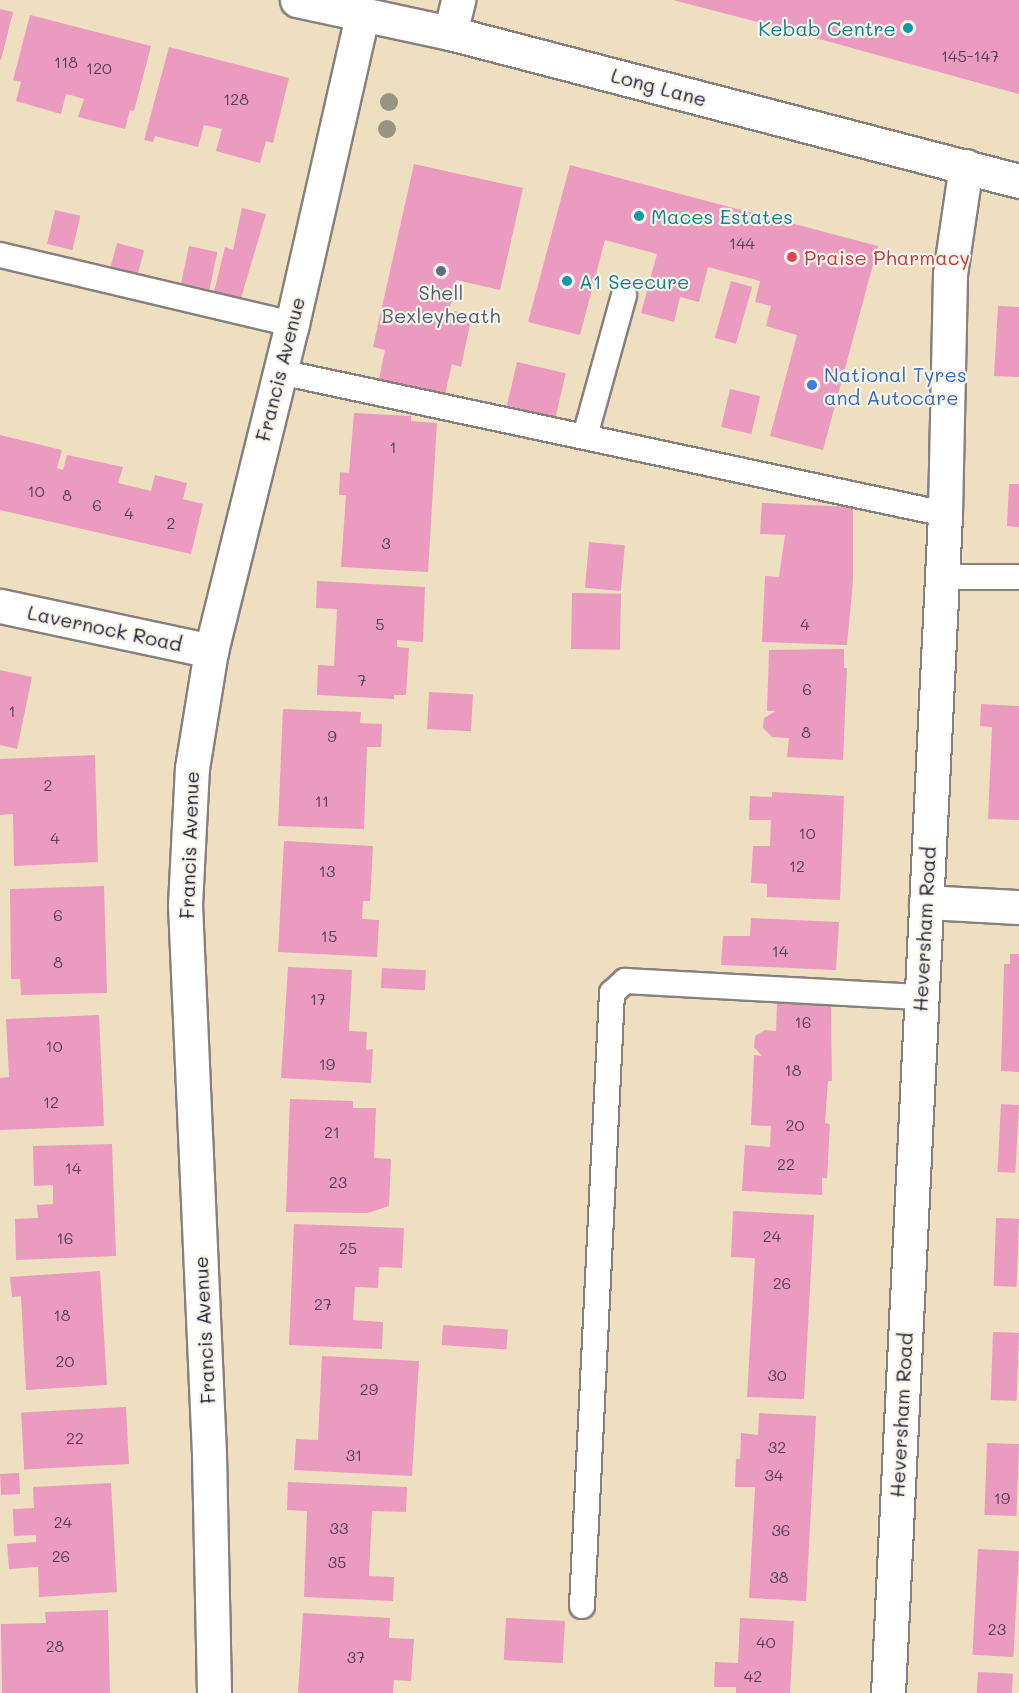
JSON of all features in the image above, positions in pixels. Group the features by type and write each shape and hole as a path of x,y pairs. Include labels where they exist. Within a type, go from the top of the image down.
{"street":[{"name":"Long Lane","path":"297,0 450,33 1019,181"},
{"path":"450,33 458,0"},
{"name":"Francis Avenue","path":"214,1693 209,1454 185,905 192,768 211,651 292,324 362,15"},
{"name":"Heversham Road","path":"888,1693 919,997 926,902 945,514 950,274 966,166"},
{"name":"Lavernock Road","path":"0,606 211,651"},
{"path":"926,902 1019,907"}],"lane":[{"path":"0,255 292,324"},
{"path":"585,436 624,295"},
{"path":"280,372 945,514"},
{"path":"942,577 1019,577"},
{"path":"582,1606 612,993 625,981 919,997"}],"building":[{"path":"673,0 1019,0 1019,94 750,20"},
{"path":"0,9 13,12 1,60 0,59"},
{"path":"30,15 151,46 134,111 130,110 125,129 78,117 84,99 74,96 66,94 61,114 16,101 21,82 13,80"},
{"path":"169,47 289,78 273,143 266,141 260,163 216,151 222,129 204,125 198,147 155,136 153,142 144,140"},
{"path":"414,164 523,188 500,290 456,280 447,321 452,323 454,311 472,315 461,367 452,364 445,394 379,379 385,350 373,347"},
{"path":"570,165 878,246 823,450 770,436 797,335 766,326 771,306 755,302 760,281 708,267 699,302 680,297 674,322 641,313 657,254 605,240 580,335 528,322"},
{"path":"242,208 266,214 241,298 214,292 225,247 233,250"},
{"path":"55,210 80,216 72,250 47,244"},
{"path":"117,243 144,250 136,280 109,273"},
{"path":"189,246 217,252 209,289 181,283"},
{"path":"731,281 752,287 736,344 715,338"},
{"path":"998,306 1019,307 1019,377 994,376"},
{"path":"517,362 566,373 556,417 507,406"},
{"path":"730,389 760,396 751,434 721,427"},
{"path":"354,413 411,416 411,421 437,423 428,572 341,567 346,495 339,495 340,472 349,473"},
{"path":"0,435 62,450 57,468 63,470 67,455 123,467 118,483 151,491 155,475 187,483 183,499 203,504 191,554 0,510"},
{"path":"1009,484 1019,484 1019,527 1007,526"},
{"path":"762,503 853,507 853,580 847,645 762,642 765,576 779,577 785,535 760,534"},
{"path":"589,542 625,545 621,591 585,588"},
{"path":"317,581 425,587 423,642 397,640 397,647 409,648 406,695 394,695 394,699 317,695 318,665 334,666 337,609 316,608"},
{"path":"572,593 621,594 620,650 571,649"},
{"path":"844,649 844,668 847,668 843,760 787,757 789,738 772,737 763,728 764,718 776,711 767,711 769,650"},
{"path":"0,670 32,677 17,749 0,745"},
{"path":"429,692 473,694 471,731 427,729"},
{"path":"981,704 1019,706 1019,820 988,819 992,727 980,726"},
{"path":"283,709 361,712 360,723 382,724 381,747 367,747 364,829 278,826"},
{"path":"95,755 98,862 14,866 13,814 0,815 0,759"},
{"path":"772,792 844,796 840,900 767,897 767,884 751,883 753,846 770,846 771,820 749,820 750,796 772,797"},
{"path":"284,841 373,846 370,901 363,901 362,919 379,920 377,957 278,952"},
{"path":"104,886 107,993 21,995 20,979 11,979 10,889"},
{"path":"751,918 839,922 836,970 721,965 723,936 750,936"},
{"path":"1010,954 1019,954 1019,1072 1001,1071 1004,964 1010,964"},
{"path":"288,967 352,970 349,1031 367,1032 366,1050 373,1049 371,1083 281,1078"},
{"path":"382,968 426,970 425,990 381,988"},
{"path":"777,1001 831,1004 832,1081 828,1081 825,1123 830,1124 827,1178 822,1178 822,1195 742,1191 745,1145 770,1147 771,1126 751,1125 754,1055 762,1056 754,1047 755,1036 765,1030 776,1031"},
{"path":"99,1015 104,1126 0,1130 0,1078 9,1077 6,1019"},
{"path":"290,1099 353,1101 353,1108 376,1108 374,1158 391,1159 389,1206 368,1213 286,1212"},
{"path":"1001,1104 1019,1105 1015,1173 997,1172"},
{"path":"112,1144 116,1256 16,1260 15,1219 38,1218 37,1205 53,1204 53,1185 34,1186 33,1146"},
{"path":"733,1211 814,1215 804,1399 747,1397 755,1258 731,1257"},
{"path":"996,1218 1019,1219 1017,1287 994,1286"},
{"path":"294,1224 404,1228 402,1268 379,1267 378,1288 355,1287 353,1320 383,1322 382,1349 289,1345"},
{"path":"100,1271 107,1385 26,1390 21,1296 12,1297 10,1277"},
{"path":"443,1325 508,1330 506,1349 442,1345"},
{"path":"993,1332 1019,1333 1017,1401 991,1400"},
{"path":"322,1356 419,1361 412,1476 294,1470 296,1439 318,1440"},
{"path":"126,1407 129,1464 24,1469 21,1412"},
{"path":"759,1413 816,1416 806,1601 749,1598 755,1487 735,1487 736,1459 740,1459 741,1433 758,1435"},
{"path":"987,1443 1019,1444 1016,1516 984,1515"},
{"path":"19,1473 20,1494 1,1495 0,1474"},
{"path":"288,1482 407,1487 406,1512 372,1511 369,1576 394,1577 393,1601 304,1597 307,1511 287,1510"},
{"path":"111,1483 117,1592 39,1597 38,1567 9,1569 7,1544 36,1542 36,1535 14,1536 13,1509 34,1508 33,1487"},
{"path":"978,1549 1019,1551 1013,1657 972,1655"},
{"path":"108,1610 110,1693 2,1693 1,1624 46,1623 45,1612"},
{"path":"303,1613 390,1618 389,1638 414,1639 411,1681 394,1680 393,1693 298,1693"},
{"path":"506,1618 565,1621 563,1663 504,1660"},
{"path":"740,1618 794,1621 790,1693 736,1693 736,1687 714,1687 715,1662 738,1663"},
{"path":"978,1672 1013,1674 1012,1693 977,1693"}],"place":[{"name":"Kebab Centre","path":"908,28"},
{"name":"Maces Estates","path":"639,216"},
{"name":"Praise Pharmacy","path":"792,257"},
{"name":"Shell Bexleyheath","path":"441,271"},
{"name":"A1 Seecure","path":"567,281"},
{"name":"National Tyres and Autocare","path":"812,385"}]}
